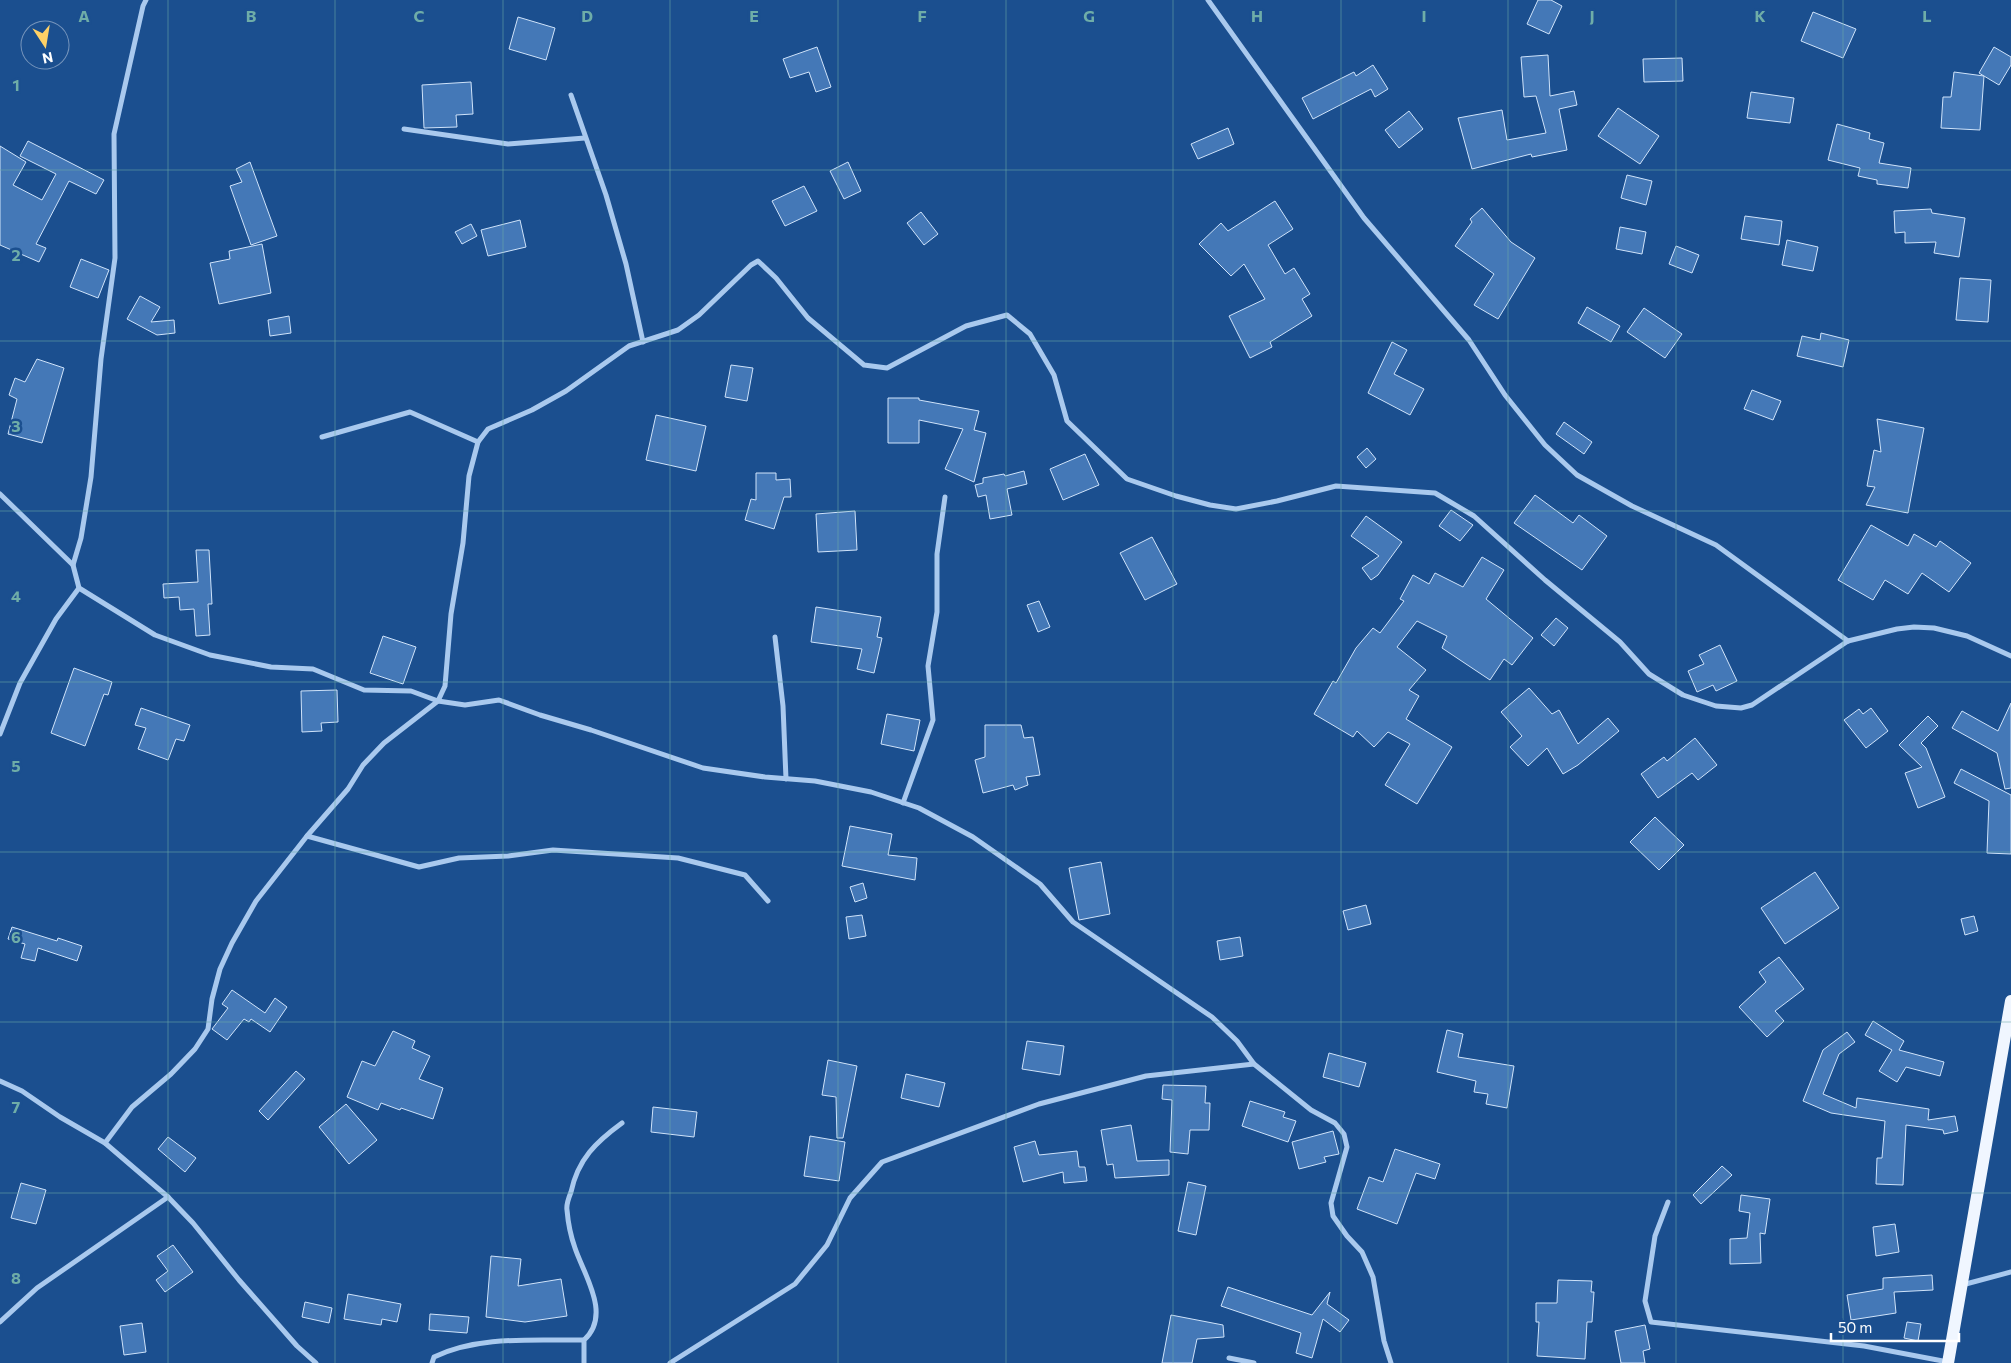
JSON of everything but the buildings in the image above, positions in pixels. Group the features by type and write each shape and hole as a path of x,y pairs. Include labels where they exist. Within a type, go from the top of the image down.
{"main road":[{"path":"1949,1362 2011,1001"}],"street":[{"path":"146,0 143,6 114,134 115,258 100,359 91,477 73,565 79,588 155,634 210,656 271,667 313,669 364,690 411,691 438,701 465,706 499,700 703,768 816,781 871,792 919,808 974,838 1040,884 1073,922 1212,1017 1237,1041 1254,1064 1311,1110 1335,1123 1344,1134 1348,1147 1331,1204 1333,1216 1347,1236 1362,1252 1373,1277 1384,1341 1391,1363"},
{"path":"1208,0 1364,218 1469,340 1505,395 1545,445 1577,475 1632,506 1716,545 1848,641"},
{"path":"571,95 606,195 626,264 643,342"},
{"path":"404,129 508,144 585,138"},
{"path":"104,1143 132,1107 171,1074 195,1049 208,1029 212,999 220,968 256,901 306,836 348,789 363,765 384,743 438,701 445,686 451,614 463,543 469,476 478,442 488,429 532,410 566,391 629,346 678,330 700,315 751,265 758,261 776,278 808,318 864,365 887,368 966,326 1007,315 1030,334 1054,376 1067,421 1127,479 1176,496 1210,505 1236,509 1336,486 1435,494 1474,516 1545,580 1620,642 1649,674 1683,695 1716,706 1741,708 1752,705 1848,641 1896,628 1914,626 1934,628 1966,636 2011,656"},
{"path":"322,437 410,412 478,442"},
{"path":"0,494 73,565"},
{"path":"903,803 933,720 928,666 937,612 937,554 945,497"},
{"path":"0,734 20,683 56,619 79,588"},
{"path":"775,637 783,706 786,778"},
{"path":"306,836 419,867 459,858 508,856 553,850 678,858 745,875 768,901"},
{"path":"670,1363 795,1284 827,1245 850,1198 882,1162 1039,1104 1146,1076 1254,1064"},
{"path":"0,1081 22,1091 60,1117 104,1143 168,1197 193,1223 238,1280 290,1338 316,1363"},
{"path":"432,1363 434,1357 453,1348 488,1342 584,1340 589,1336 596,1320 595,1302 591,1286 575,1248 566,1209 572,1184 584,1158 599,1139 622,1123"},
{"path":"0,1322 37,1288 168,1197"},
{"path":"1668,1202 1655,1236 1645,1301 1651,1322 1864,1346 1949,1362"},
{"path":"1961,1285 2011,1272"},
{"path":"584,1340 584,1363"},
{"path":"1229,1358 1254,1363"}]}
